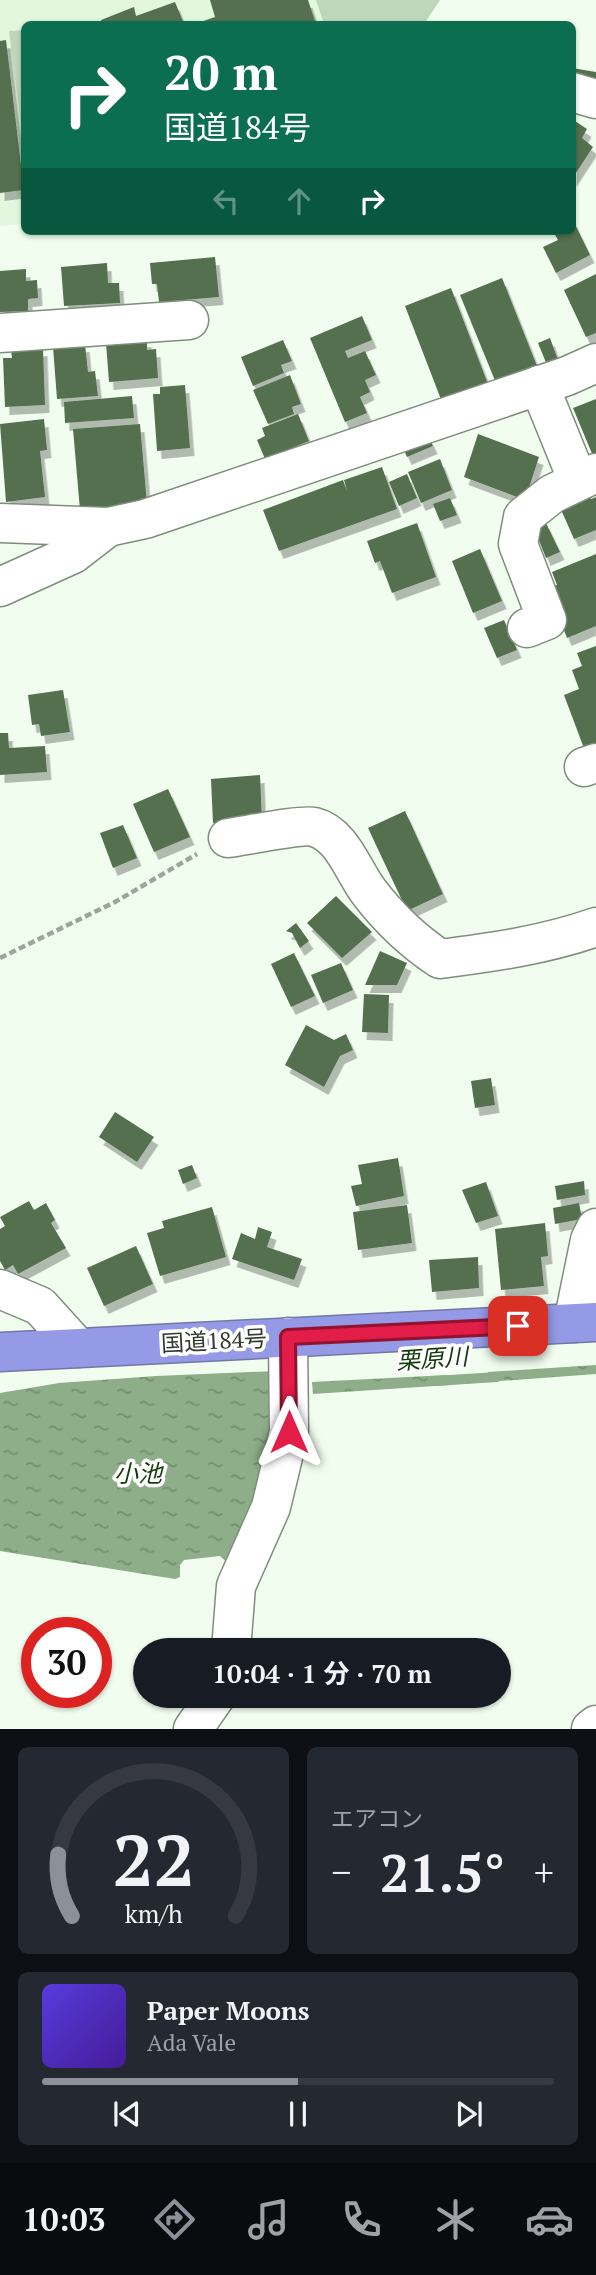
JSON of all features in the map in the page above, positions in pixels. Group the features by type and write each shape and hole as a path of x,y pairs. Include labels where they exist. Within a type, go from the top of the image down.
{"highway":[{"name":"国道184号","path":"0,1352 584,1323"}],"street":[{"path":"576,93 596,99"},
{"path":"0,333 189,320"},
{"path":"0,523 108,527 145,519 540,385 596,363"},
{"path":"527,628 547,620 518,544 523,517 552,494 587,477 540,385"},
{"path":"0,587 73,554 108,527"},
{"path":"228,838 312,826 328,832 370,893 416,943 440,959 510,951 565,938 596,927"},
{"path":"584,1323 588,1250 596,1228"},
{"path":"0,1289 40,1306 78,1348"},
{"path":"232,1638 236,1587 271,1507 289,1432 288,1337"},
{"path":"193,1729 208,1708"},
{"path":"592,1729 596,1726"}],"path":[{"path":"0,957 115,902 218,841 228,838"}],"shaded area":[{"path":"0,0 440,0 426,21 21,21 21,224 0,226"},
{"path":"316,0 440,0 426,21 323,21"},
{"path":"21,30 21,128 9,31"}],"water":[{"path":"596,1365 596,1374 486,1382 488,1372"},
{"name":"小池","path":"276,1371 278,1457 232,1567 220,1556 184,1560 180,1565 180,1577 175,1579 0,1551 0,1393 59,1383"},
{"path":"447,1375 450,1385 313,1394 312,1382"}],"building":[{"path":"210,0 308,0 315,21 204,21 215,17"},
{"path":"175,2 183,21 101,20 134,7 136,16"},
{"path":"6,40 21,165 21,190 0,193 0,41"},
{"path":"576,69 596,72 596,90 576,87"},
{"path":"576,122 587,129 582,138 593,147 576,173"},
{"path":"576,226 590,255 556,273 543,247 558,240 555,235 576,235"},
{"path":"215,257 219,297 159,302 157,284 152,284 150,263"},
{"path":"107,263 108,283 119,283 120,303 64,306 61,267"},
{"path":"26,269 26,281 37,280 38,298 28,299 28,311 0,312 0,271"},
{"path":"596,274 596,333 586,337 564,290"},
{"path":"502,278 537,366 496,383 460,295"},
{"path":"451,288 488,384 442,402 405,306"},
{"path":"362,316 372,340 345,351 348,358 365,351 376,375 365,380 370,392 360,397 367,413 345,422 310,338"},
{"path":"550,338 558,360 547,365 538,343"},
{"path":"147,339 147,350 156,349 158,378 109,382 106,343"},
{"path":"283,340 292,361 281,365 284,373 253,386 241,357"},
{"path":"85,344 88,372 95,371 98,396 57,399 53,347"},
{"path":"43,348 45,405 5,407 3,358 12,358 11,350"},
{"path":"290,375 301,404 292,407 294,414 268,424 253,390"},
{"path":"185,385 190,448 157,451 153,394 160,394 160,387"},
{"path":"132,396 134,418 65,423 64,402"},
{"path":"596,399 596,455 593,456 573,408"},
{"path":"298,414 309,441 265,459 257,440 265,436 262,428"},
{"path":"44,419 47,450 40,451 45,497 6,502 0,424"},
{"path":"140,424 147,504 80,510 73,429"},
{"path":"478,434 539,457 525,500 464,477"},
{"path":"429,437 433,446 407,457 403,448"},
{"path":"440,459 452,490 421,503 408,472"},
{"path":"382,467 397,509 279,551 263,510 343,480 347,491 344,480"},
{"path":"407,474 417,498 399,506 389,482"},
{"path":"588,492 591,499 596,497 596,530 574,539 559,505"},
{"path":"450,498 457,515 440,521 433,504"},
{"path":"545,521 560,552 546,558 534,528"},
{"path":"417,523 436,577 392,593 380,561 375,563 367,541"},
{"path":"480,549 502,601 473,613 452,561"},
{"path":"596,554 596,626 567,638 548,589 557,585 552,572"},
{"path":"504,620 517,650 497,658 484,628"},
{"path":"596,646 596,747 585,751 564,695 579,689 572,670 582,666 577,653"},
{"path":"63,690 70,732 41,736 39,724 32,725 28,695"},
{"path":"0,733 8,733 9,748 45,746 47,772 0,775"},
{"path":"260,775 262,820 213,823 211,779"},
{"path":"168,789 190,837 154,852 133,804"},
{"path":"405,811 443,894 407,911 368,828"},
{"path":"123,825 137,858 113,868 100,833"},
{"path":"336,896 372,932 342,958 307,923"},
{"path":"296,923 309,941 300,948 292,933 286,931"},
{"path":"380,951 407,963 397,985 365,985"},
{"path":"294,953 315,996 291,1007 271,964"},
{"path":"341,963 353,990 323,1003 311,975"},
{"path":"364,994 389,995 388,1033 362,1032"},
{"path":"306,1025 334,1040 346,1034 353,1050 340,1056 324,1087 285,1065"},
{"path":"491,1078 495,1105 475,1108 471,1081"},
{"path":"115,1112 154,1137 137,1162 99,1137"},
{"path":"398,1158 404,1196 356,1206 351,1186 362,1184 358,1165"},
{"path":"192,1165 197,1178 183,1184 178,1170"},
{"path":"584,1181 585,1195 557,1200 555,1186"},
{"path":"486,1182 498,1216 476,1223 462,1190"},
{"path":"29,1201 34,1210 46,1203 55,1220 51,1223 66,1248 18,1274 13,1265 5,1270 0,1261 0,1229 5,1226 0,1217"},
{"path":"579,1203 582,1219 555,1224 553,1208"},
{"path":"407,1205 412,1243 358,1250 353,1212"},
{"path":"212,1207 226,1257 160,1276 147,1233 164,1228 162,1221"},
{"path":"545,1223 548,1256 541,1257 544,1286 501,1290 495,1229"},
{"path":"258,1227 272,1232 267,1247 302,1259 294,1280 232,1259 241,1233 255,1239"},
{"path":"136,1246 153,1284 104,1306 87,1268"},
{"path":"478,1257 479,1288 432,1292 429,1260"}],"waterway":[{"name":"栗原川","path":"435,1381 497,1377"}],"route":[{"path":"289,1432 288,1337 518,1326"}]}
